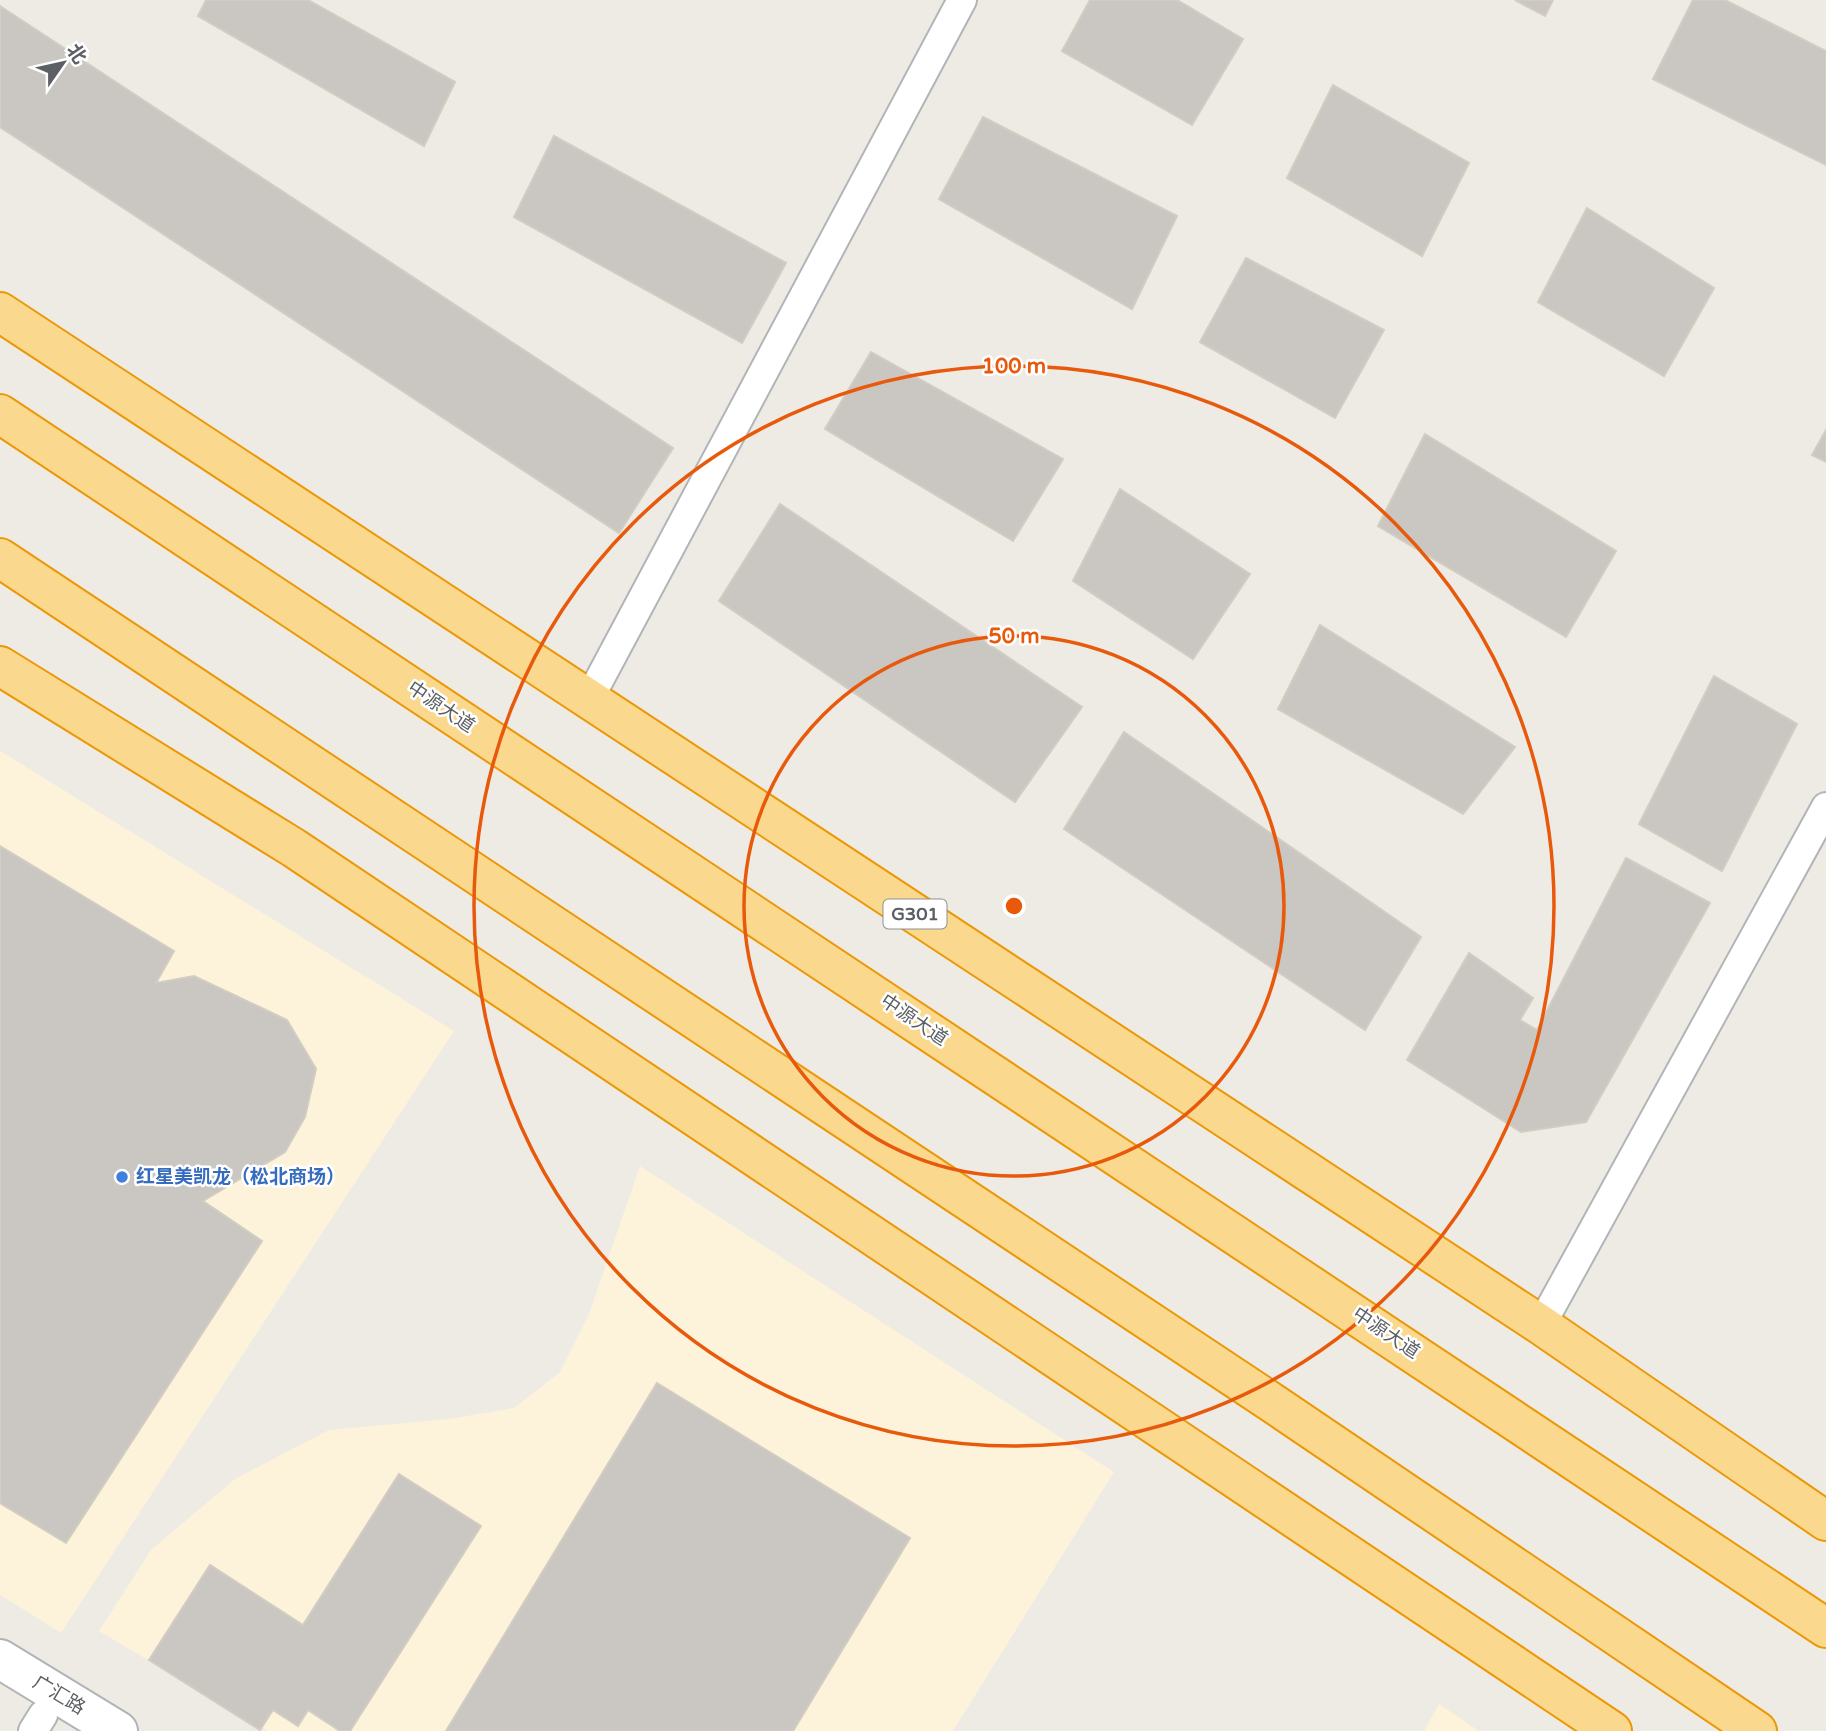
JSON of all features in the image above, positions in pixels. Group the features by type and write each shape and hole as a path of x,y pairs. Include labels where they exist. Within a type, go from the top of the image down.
{"highway":[{"name":"G301","path":"0,312 1541,1325 1826,1521"},
{"name":"中源大道","path":"0,414 1826,1628"},
{"path":"0,558 1274,1404 1757,1731"},
{"path":"0,666 305,856 1612,1731"}],"street":[{"path":"589,699 962,0"},
{"path":"1541,1325 1826,807"},
{"name":"广汇路","path":"0,1659 118,1731"},
{"name":"广汇路","path":"0,1689 49,1726"}],"shaded area":[{"name":"红星美凯龙（松北商场）","path":"0,751 454,1031 61,1633 0,1595"},
{"path":"640,1166 1114,1472 953,1731 268,1731 99,1631 151,1550 235,1479 329,1430 449,1419 514,1408 560,1372 589,1314"},
{"path":"1439,1704 1479,1731 1424,1731"}],"building":[{"path":"206,0 308,0 455,82 424,146 198,16"},
{"path":"1090,0 1177,0 1243,39 1192,125 1062,51"},
{"path":"1515,0 1553,0 1545,16"},
{"path":"1693,0 1725,0 1826,51 1826,165 1653,79"},
{"path":"0,6 673,448 619,533 0,127"},
{"path":"1333,85 1469,163 1422,256 1287,178"},
{"path":"983,117 1177,216 1132,309 939,199"},
{"path":"554,136 786,263 742,343 514,217"},
{"path":"1587,208 1714,288 1664,376 1538,302"},
{"path":"1246,258 1384,330 1335,418 1200,342"},
{"path":"871,352 1063,459 1013,541 825,429"},
{"path":"1826,430 1826,462 1812,455"},
{"path":"1425,434 1616,551 1566,637 1378,526"},
{"path":"1120,489 1250,574 1193,659 1073,581"},
{"path":"780,504 1082,707 1015,802 719,601"},
{"path":"1320,625 1515,747 1463,814 1278,709"},
{"path":"1714,676 1797,724 1722,871 1639,824"},
{"path":"1124,732 1421,937 1365,1030 1064,829"},
{"name":"红星美凯龙（松北商场）","path":"0,846 174,951 156,983 194,976 287,1020 316,1069 305,1117 285,1152 203,1201 262,1241 66,1543 0,1503"},
{"path":"1626,858 1710,903 1586,1122 1521,1132 1407,1060 1469,953 1533,998 1520,1020 1537,1030"},
{"path":"657,1383 910,1538 793,1731 446,1731"},
{"path":"399,1474 481,1526 350,1731 340,1731 308,1710 298,1726 273,1710 260,1730 149,1660 210,1565 303,1625"}],"place":[{"name":"红星美凯龙（松北商场）","path":"122,1177"}]}
